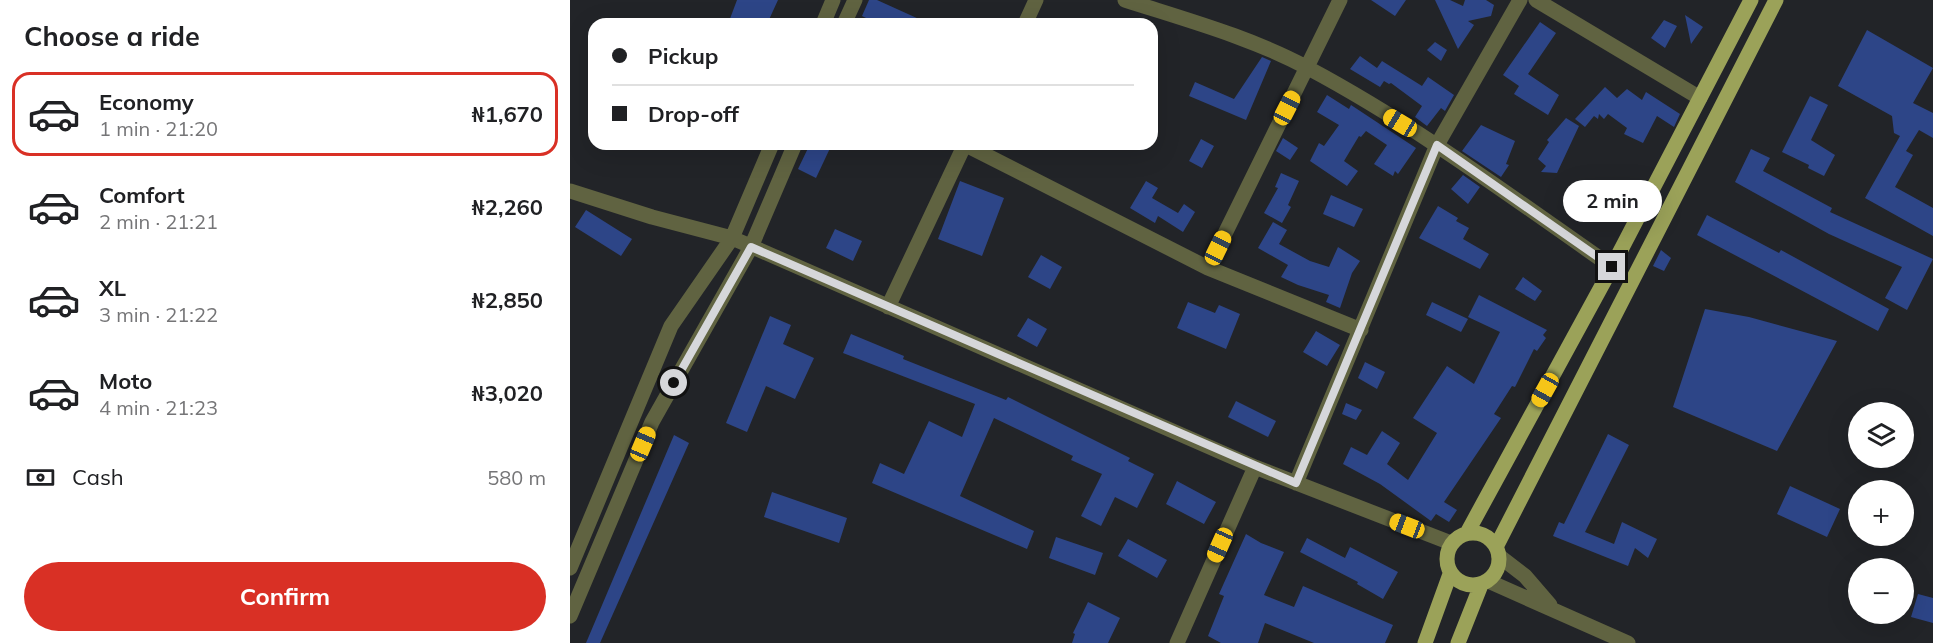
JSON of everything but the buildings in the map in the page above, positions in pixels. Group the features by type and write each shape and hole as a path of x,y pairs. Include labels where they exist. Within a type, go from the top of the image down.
{"main road":[{"path":"1484,583 1469,586 1458,582 1450,574 1446,558 1451,543 1467,533 1612,267 1751,0"},
{"path":"1458,643 1484,583 1499,566 1498,551 1776,0"},
{"path":"1467,533 1484,535 1498,551"},
{"path":"1425,643 1450,574"}],"street":[{"path":"826,18 833,0"},
{"path":"847,18 855,0"},
{"path":"1027,18 1036,0"},
{"path":"1125,0 1221,29 1307,68 1437,145 1612,267"},
{"path":"1208,268 1340,0"},
{"path":"1296,483 1362,330 1437,145 1520,0"},
{"path":"1536,0 1700,98"},
{"path":"570,568 671,326 732,238 769,150"},
{"path":"570,616 652,422 751,247 792,150"},
{"path":"888,307 962,150"},
{"path":"977,150 1208,268 1362,330"},
{"path":"570,191 652,217 732,238 1255,467 1451,543"},
{"path":"1177,643 1255,467"},
{"path":"1498,551 1525,576 1554,610"},
{"path":"1484,583 1554,610 1628,643"}],"route":[{"path":"674,383 751,247 1296,483 1362,330 1437,145 1612,267"}]}
